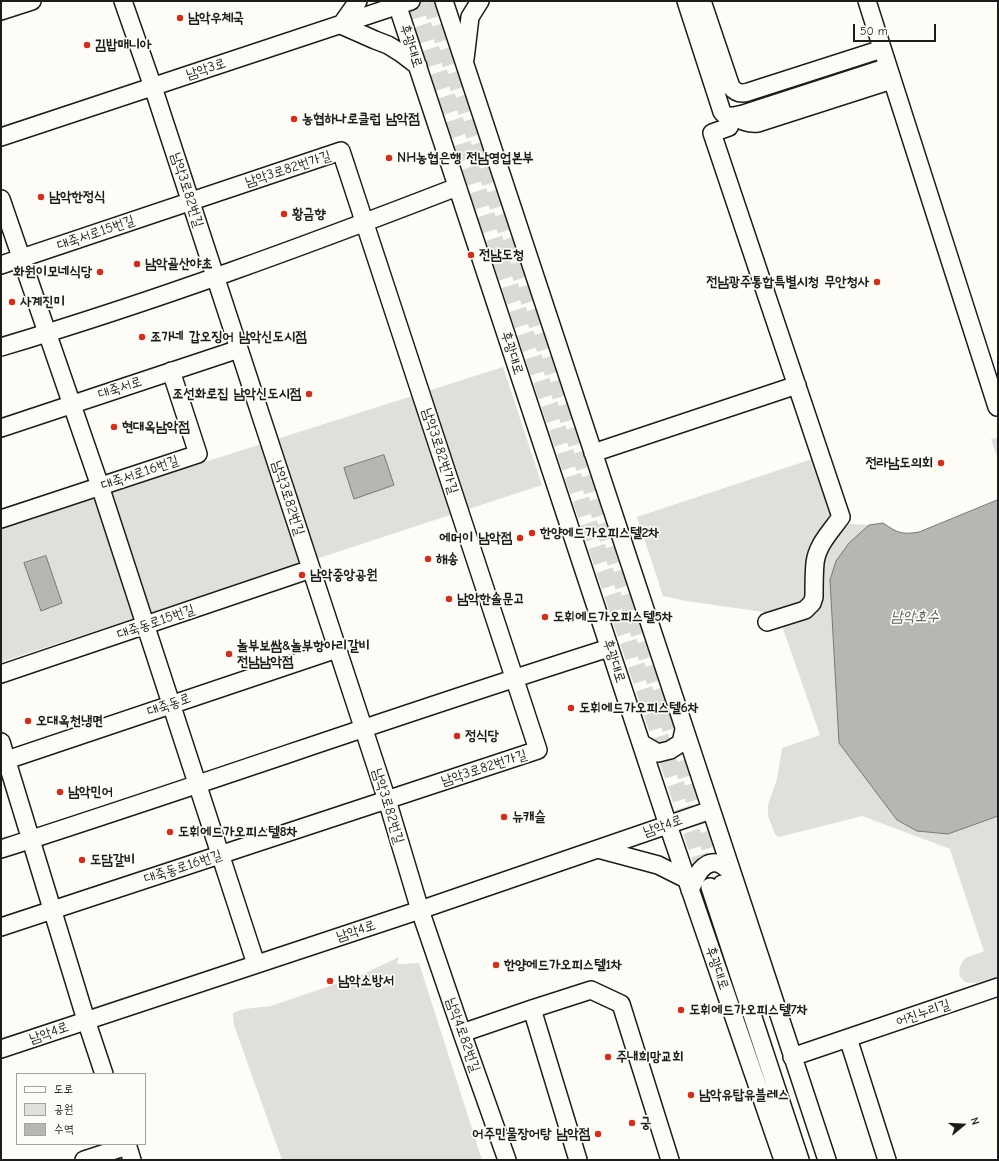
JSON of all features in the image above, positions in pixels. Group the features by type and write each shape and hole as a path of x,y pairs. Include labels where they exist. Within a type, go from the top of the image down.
{"street":[{"path":"1,11 32,1"},
{"name":"남악3로82번길","path":"123,1 191,201 364,729 420,910"},
{"path":"358,1 341,25 388,45 418,66"},
{"name":"후광대로","path":"444,1 711,810 721,881 800,1160"},
{"path":"464,63 470,17 480,1"},
{"path":"686,1 722,112 726,116 743,114 890,73"},
{"path":"702,1 731,87 737,92 748,92 882,49"},
{"path":"867,1 997,407"},
{"name":"남악3로","path":"1,137 341,25 402,3"},
{"name":"후광대로","path":"402,3 418,66 609,648 783,1160"},
{"path":"734,116 729,127 712,133 841,517 822,543 817,553 815,562 814,597 812,603 806,610 767,622"},
{"name":"남악3로82번가길","path":"191,201 341,151 538,750 387,800"},
{"path":"1,347 47,334 216,277 458,187"},
{"path":"1,198 100,486 256,964"},
{"name":"대죽서로15번길","path":"1,265 191,201"},
{"name":"대죽서로","path":"1,428 239,349"},
{"name":"대죽서로16번길","path":"1,519 198,454 171,371"},
{"path":"593,453 797,385"},
{"name":"대죽동로15번길","path":"1,674 311,569"},
{"path":"1,848 197,785 514,678 609,648"},
{"name":"대죽동로","path":"4,761 337,649"},
{"path":"641,743 658,753 670,750 681,743 684,729"},
{"path":"1,742 4,761 31,839 104,1073"},
{"name":"대죽동로16번길","path":"1,927 387,800"},
{"name":"남악4로","path":"1,1049 420,910 711,810"},
{"path":"598,849 658,864 688,884 707,864 718,863 721,881"},
{"name":"후광대로","path":"721,881 792,1058 827,1160"},
{"name":"후광대로","path":"721,881 815,1160"},
{"name":"남악4로82번길","path":"420,910 507,1160"},
{"name":"어진누리길","path":"792,1058 998,987"},
{"path":"462,1033 591,990 621,1004 670,1160"},
{"path":"532,1009 578,1160"},
{"path":"848,1038 887,1160"},
{"path":"84,1160 129,1150"}],"green space":[{"path":"503,367 542,485 1,662 1,527"},
{"path":"998,438 998,459 991,439"},
{"path":"815,458 841,523 846,525 869,525 883,523 892,529 904,533 919,532 998,500 998,976 988,980 971,983 966,982 960,977 960,969 963,961 968,957 984,951 950,849 862,816 779,837 775,834 768,816 768,805 777,779 782,748 820,735 778,614 686,601 663,596 637,517"},
{"path":"399,957 397,964 419,963 482,1160 282,1160 234,1025 233,1013 244,1009 271,1006 359,976"}],"water":[{"path":"384,455 394,485 354,499 344,468"},
{"name":"남악호수","path":"998,500 998,816 948,834 917,831 897,820 839,743 830,580 836,561 849,543 869,525 883,523 892,529 904,533 919,532"},
{"path":"46,556 62,603 41,611 24,563"}],"tunnel":[{"path":"415,1 710,887"},
{"path":"430,1 722,884"}],"place":[{"name":"남악우체국","path":"180,18"},
{"name":"김밥매니아","path":"87,45"},
{"name":"농협하나로클럽 남악점","path":"294,119"},
{"name":"NH농협은행 전남영업본부","path":"389,158"},
{"name":"남악한정식","path":"41,197"},
{"name":"황금향","path":"284,214"},
{"name":"전남도청","path":"471,255"},
{"name":"남악골산야초","path":"137,264"},
{"name":"화원이모네식당","path":"100,272"},
{"name":"전남광주통합특별시청 무안청사","path":"877,282"},
{"name":"사계진미","path":"12,302"},
{"name":"조가네 갑오징어 남악신도시점","path":"142,337"},
{"name":"조선화로집 남악신도시점","path":"309,394"},
{"name":"현대옥남악점","path":"114,427"},
{"name":"전라남도의회","path":"941,463"},
{"name":"한양에드가오피스텔2차","path":"532,533"},
{"name":"에머이 남악점","path":"520,538"},
{"name":"해송","path":"428,559"},
{"name":"남악중앙공원","path":"302,575"},
{"name":"남악한솔문고","path":"449,599"},
{"name":"도휘에드가오피스텔5차","path":"545,617"},
{"name":"놀부보쌈&놀부항아리갈비 전남남악점","path":"229,654"},
{"name":"도휘에드가오피스텔6차","path":"571,708"},
{"name":"오대옥천냉면","path":"28,721"},
{"name":"정식당","path":"457,736"},
{"name":"남악민어","path":"60,792"},
{"name":"뉴캐슬","path":"504,817"},
{"name":"도휘에드가오피스텔8차","path":"170,832"},
{"name":"도담갈비","path":"82,860"},
{"name":"한양에드가오피스텔1차","path":"496,965"},
{"name":"남악소방서","path":"330,981"},
{"name":"도휘에드가오피스텔7차","path":"681,1010"},
{"name":"주내희망교회","path":"608,1057"},
{"name":"남악유탑유블레스","path":"691,1095"},
{"name":"궁","path":"632,1123"},
{"name":"어주민물장어탕 남악점","path":"598,1134"}]}
